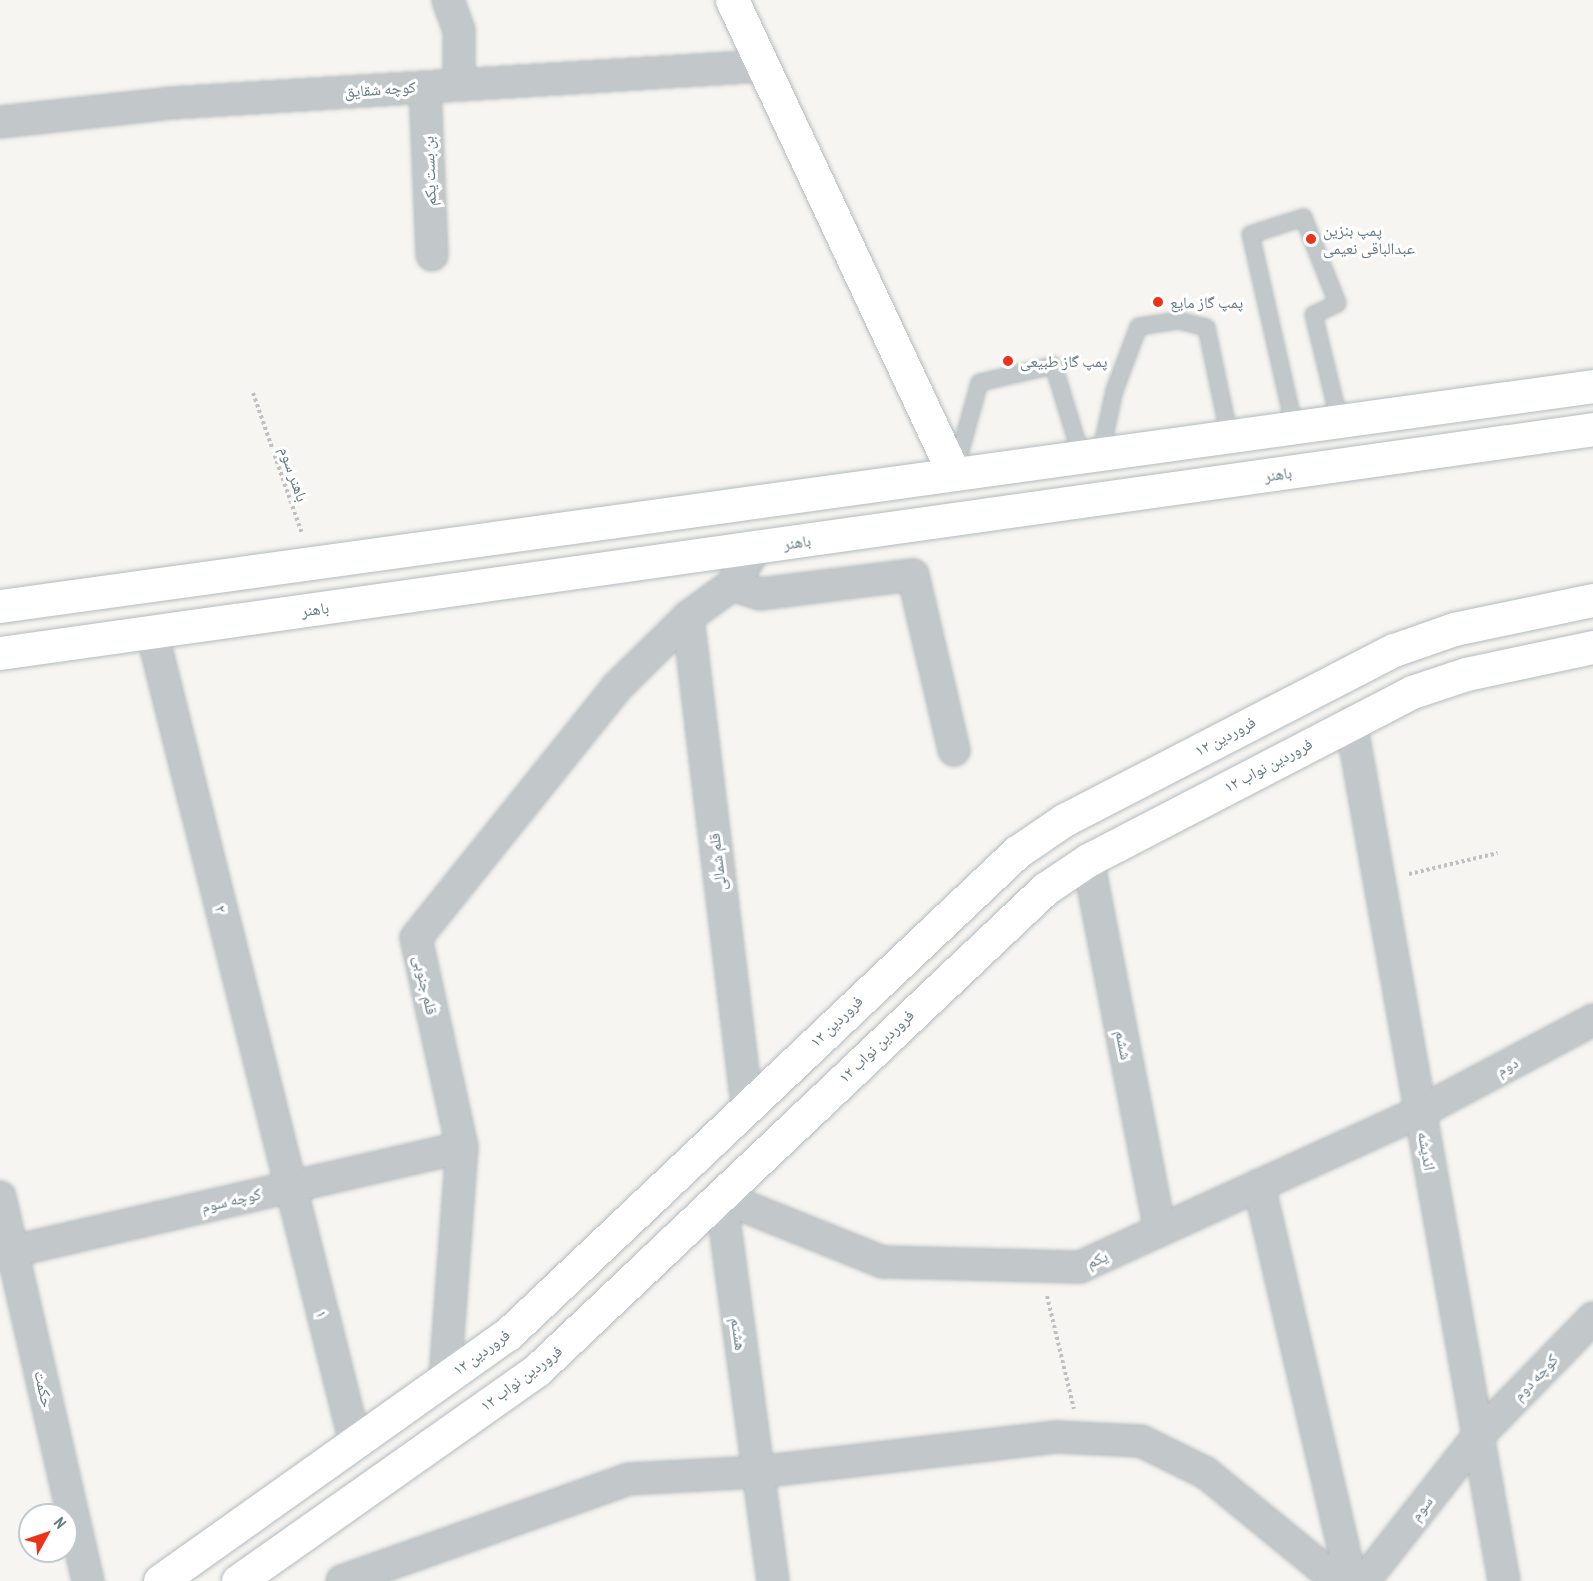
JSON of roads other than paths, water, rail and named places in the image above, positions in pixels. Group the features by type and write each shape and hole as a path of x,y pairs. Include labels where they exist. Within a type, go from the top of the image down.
{"main road":[{"path":"732,0 954,474"},
{"path":"0,606 1593,386"},
{"name":"باهنر","path":"0,653 1593,429"},
{"name":"۱۲ فروردین","path":"159,1581 508,1334 566,1282 1017,852 1064,820 1330,681 1454,630 1593,600"},
{"name":"۱۲ فروردین نواب","path":"238,1581 537,1370 721,1197 1004,923 1088,860 1351,722 1466,674 1593,647"},
{"path":"1330,681 1351,722"}],"street":[{"path":"448,0 459,30 459,84"},
{"name":"کوچه شقایق","path":"0,122 172,103 761,66"},
{"name":"بن بست یکم","path":"425,87 432,255"},
{"path":"688,617 732,585 756,548"},
{"path":"732,585 760,594 913,575 954,750"},
{"name":"قلم شمالی","path":"688,617 747,1108"},
{"name":"قلم جنوبی","path":"445,1378 462,1147 416,938 616,688 688,617"},
{"name":"۲","path":"152,632 289,1187"},
{"name":"اندیشه","path":"1351,722 1504,1581"},
{"name":"ششم","path":"1088,860 1160,1230"},
{"name":"دوم","path":"1420,1112 1593,1020"},
{"name":"یکم","path":"721,1197 883,1262 1080,1266 1420,1112"},
{"name":"کوچه سوم","path":"6,1252 462,1147"},
{"path":"1259,1185 1351,1581"},
{"name":"۱","path":"289,1187 355,1442"},
{"name":"حکمت","path":"0,1197 6,1252 88,1581"},
{"name":"هشتم","path":"721,1197 772,1581"},
{"name":"کوچه دوم","path":"1478,1436 1593,1318"},
{"name":"سوم","path":"1364,1581 1478,1436"},
{"path":"342,1581 628,1479 758,1472 1081,1438 1141,1441 1206,1473 1338,1581"}],"lane":[{"path":"1294,427 1250,234 1303,217 1337,303 1313,314 1339,421"},
{"path":"1090,455 1138,326 1178,320 1206,327 1229,436"},
{"path":"954,474 979,382 1053,365 1090,455"}],"place":[{"name":"پمپ بنزین عبدالباقی نعیمی","path":"1311,239"},
{"name":"پمپ گاز مایع","path":"1158,302"},
{"name":"پمپ گاز طبیعی","path":"1008,361"}]}
